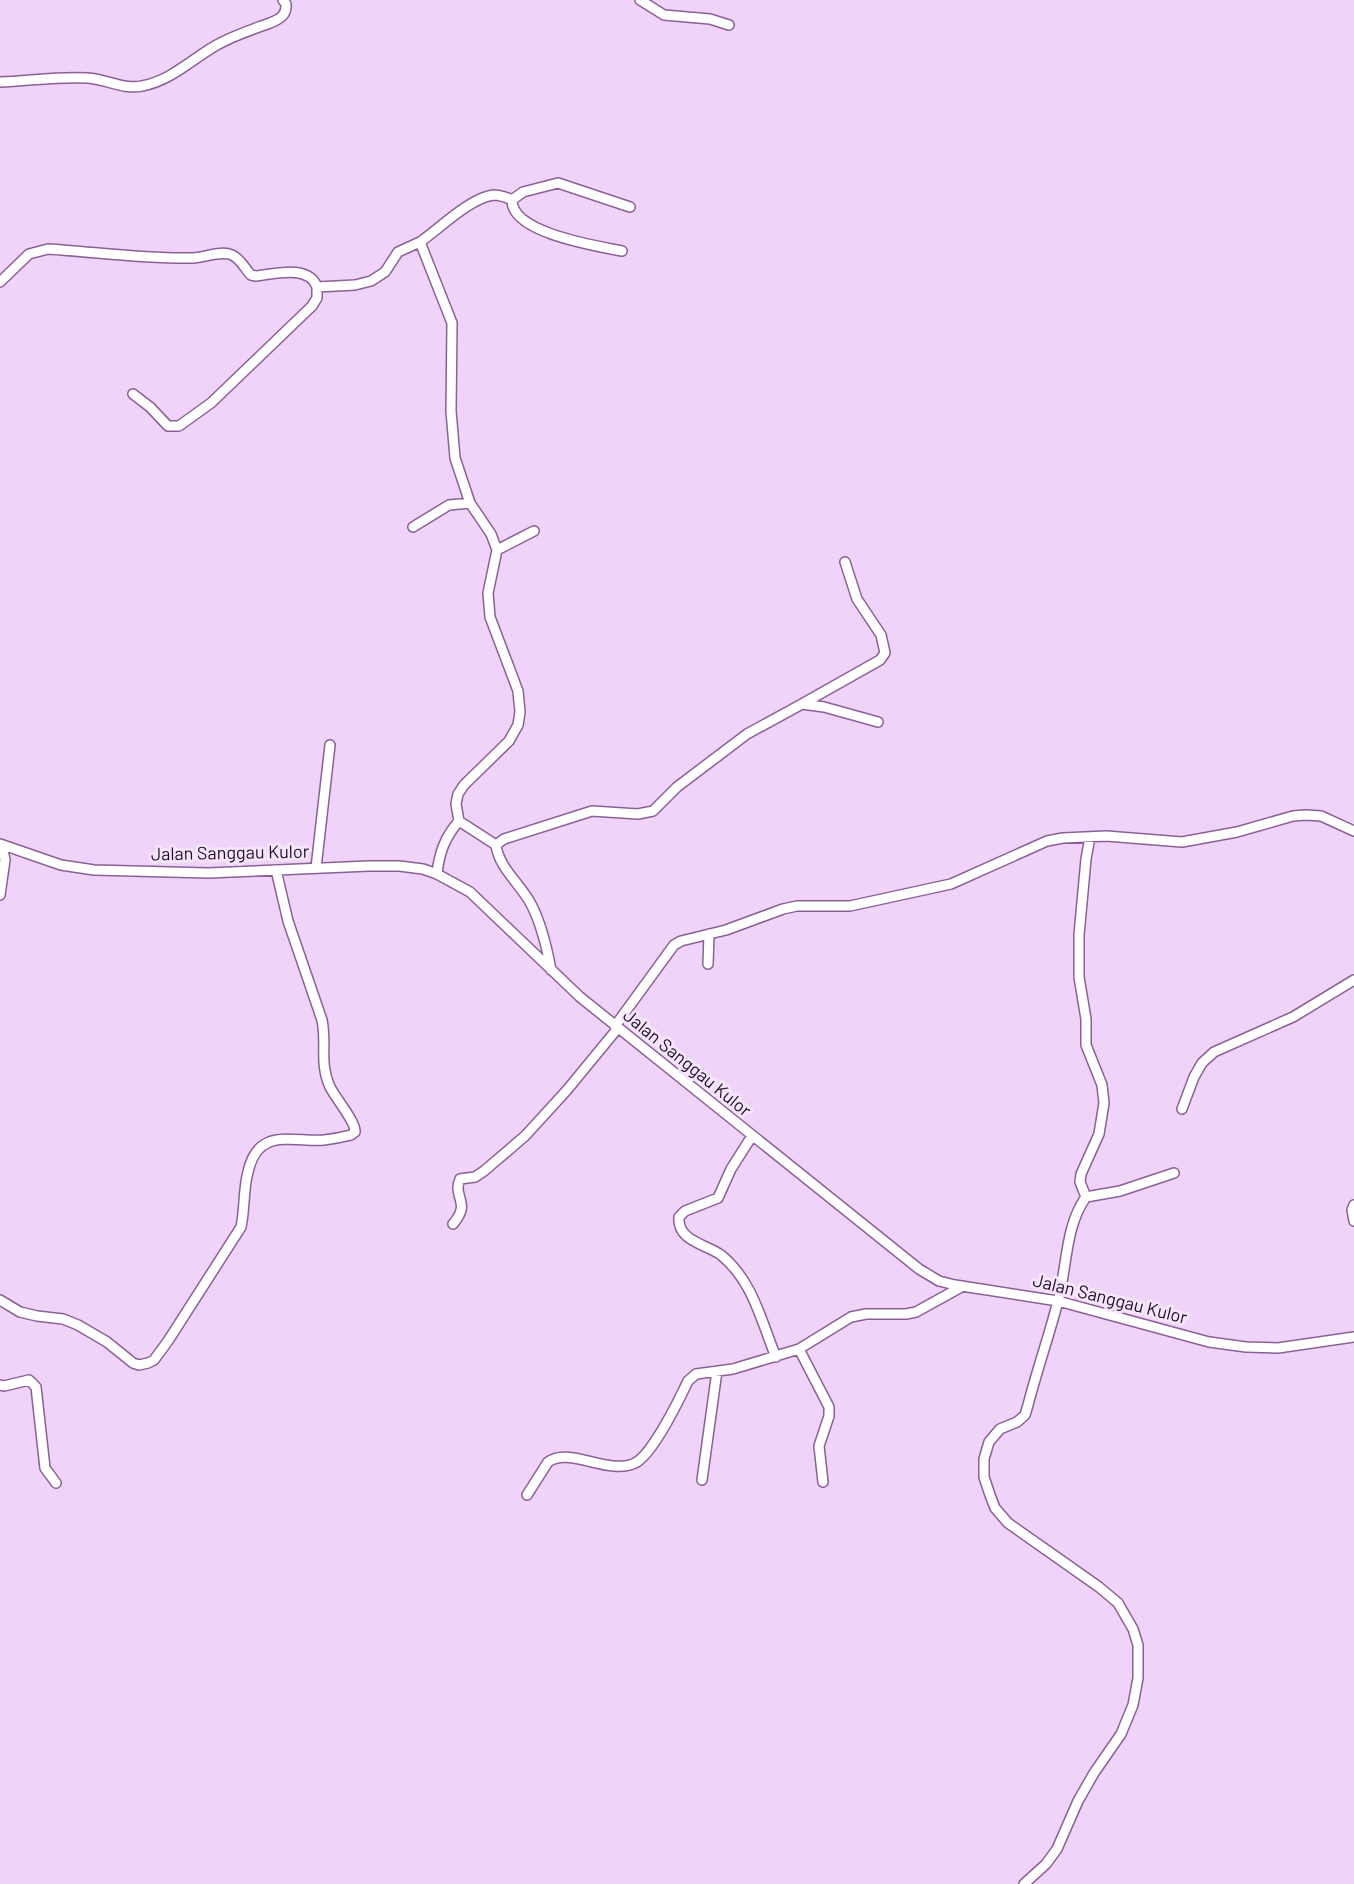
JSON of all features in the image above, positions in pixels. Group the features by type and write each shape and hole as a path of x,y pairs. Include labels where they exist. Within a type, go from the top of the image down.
{"street":[{"path":"0,82 76,77 129,86 143,86 159,81 232,37 280,19 286,9 283,0"},
{"path":"640,0 664,15 710,19 729,25"},
{"path":"512,200 523,192 558,183 630,207"},
{"path":"317,287 355,285 371,281 385,272 398,252 420,242 481,199 493,195 512,200"},
{"path":"512,200 512,205 520,218 530,225 584,243 622,251"},
{"path":"420,242 452,323 452,441 460,477 470,503 491,534 497,550 488,593 490,617 518,691 520,712 518,725 509,741 464,785 456,804 459,821 496,845 500,859 532,905 546,942 551,970"},
{"path":"0,282 29,254 48,249 168,258 227,254 233,255 251,275 291,272 304,274 315,281 317,298 312,306 219,396 179,426 168,426 150,406 133,394"},
{"path":"413,527 450,505 470,503"},
{"path":"497,550 534,531"},
{"path":"496,845 504,839 592,811 638,814 653,811 685,780 747,734 880,660 885,653 881,635 857,599 845,562"},
{"path":"802,704 824,707 878,722"},
{"path":"316,868 330,745"},
{"path":"453,1224 461,1216 463,1207 458,1190 460,1179 475,1177 525,1136 567,1090 617,1027 674,945 681,941 726,930 797,906 850,906 951,884 1047,841 1063,838 1090,837 1182,842 1237,832 1293,816 1306,815 1321,816 1354,831"},
{"path":"437,874 440,852 448,834 459,821"},
{"path":"1086,1197 1080,1182 1081,1174 1099,1134 1104,1103 1102,1085 1086,1045 1086,1019 1079,977 1079,935 1090,837"},
{"path":"0,895 5,860 1,845"},
{"name":"Jalan Sanggau Kulor","path":"1,845 61,865 94,870 208,873 399,866 423,869 437,874 470,892 551,970 617,1027 919,1269 939,1281 1058,1301 1209,1342 1246,1347 1278,1348 1354,1337"},
{"path":"0,1300 20,1312 78,1325 107,1342 133,1363 139,1365 148,1363 154,1360 168,1341 241,1227 245,1212 248,1171 256,1152 273,1139 324,1140 351,1135 355,1132 355,1125 329,1084 322,1058 324,1030 322,1020 288,921 276,870"},
{"path":"708,964 709,934"},
{"path":"1182,1109 1194,1077 1202,1063 1214,1052 1293,1017 1354,980"},
{"path":"752,1136 730,1169 718,1198 685,1211 679,1217 678,1224 693,1241 721,1255 746,1284 754,1298 776,1357"},
{"path":"1086,1197 1120,1191 1174,1173"},
{"path":"1024,1884 1046,1864 1057,1849 1078,1801 1121,1734 1133,1705 1138,1678 1138,1645 1133,1629 1118,1603 1008,1523 996,1508 984,1477 984,1459 988,1442 1000,1429 1017,1422 1025,1415 1058,1301 1074,1223 1086,1197"},
{"path":"1354,1205 1352,1210 1354,1221"},
{"path":"527,1495 553,1458 561,1456 624,1466 636,1463 651,1446 688,1381 696,1374 732,1369 800,1349 851,1317 866,1314 915,1312 963,1286"},
{"path":"800,1349 829,1407 829,1416 819,1446 823,1482"},
{"path":"702,1480 717,1371"},
{"path":"0,1385 29,1380 36,1386 45,1468 56,1483"}]}
